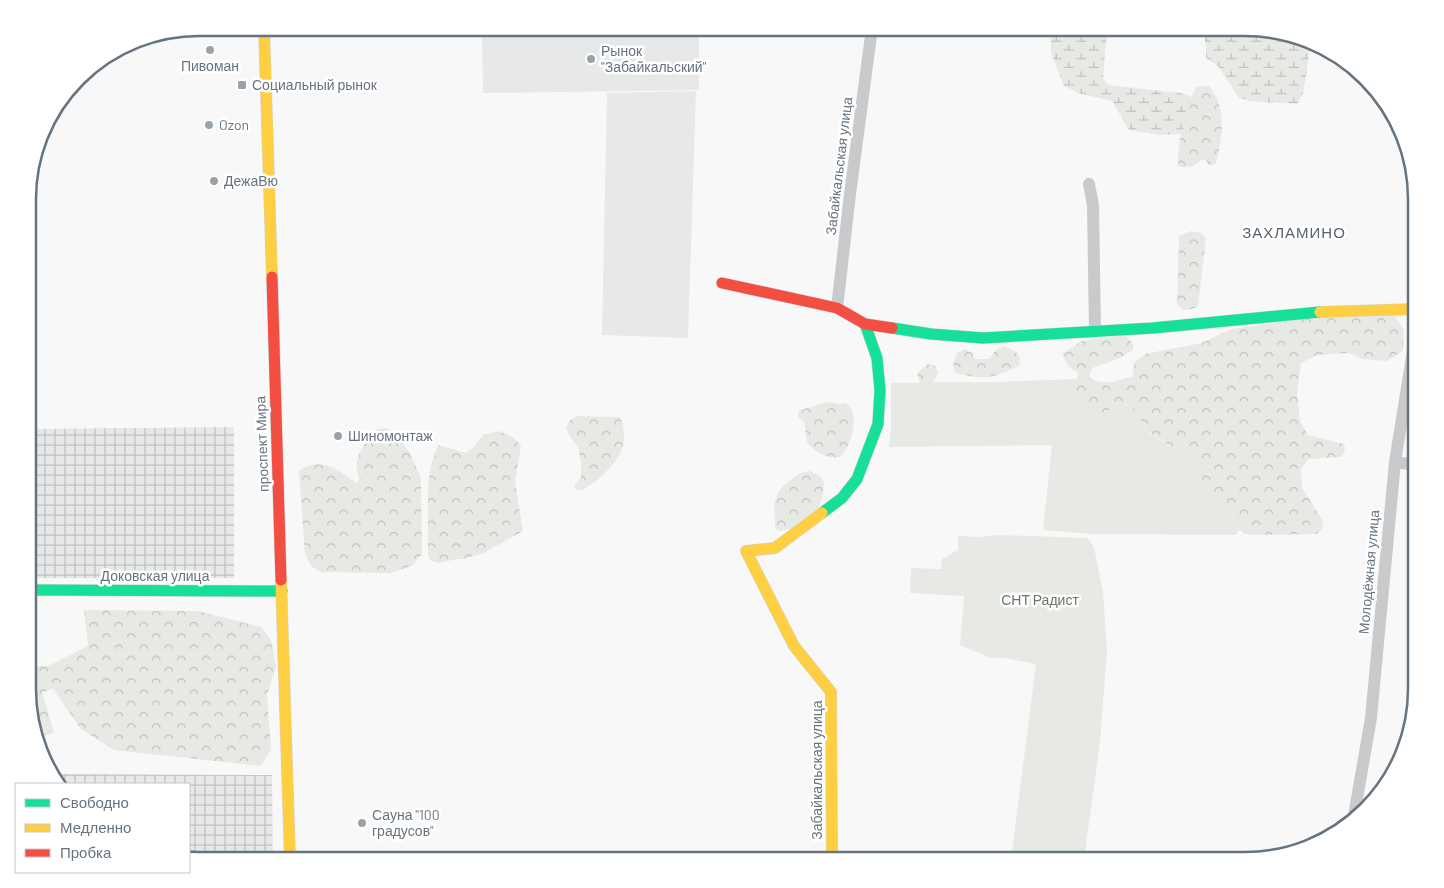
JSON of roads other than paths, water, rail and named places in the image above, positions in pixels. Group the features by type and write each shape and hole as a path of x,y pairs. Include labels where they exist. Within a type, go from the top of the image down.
{"street":[{"name":"проспект Мира","path":"264,36 290,852"},
{"name":"Забайкальская улица","path":"837,308 871,36"},
{"path":"1089,184 1094,205 1095,332"},
{"path":"722,284 837,308 866,324 931,334 983,338 1153,328 1310,312 1407,309"},
{"name":"Забайкальская улица","path":"832,851 831,692 794,646 746,551 775,548 842,498 857,478 878,424 880,390 877,358 866,324"},
{"name":"Молодёжная улица","path":"1355,808 1371,718 1395,462 1407,388"},
{"path":"1395,462 1407,464"},
{"name":"Доковская улица","path":"36,590 282,591"}],"place":[{"name":"Пивоман","path":"210,50"},
{"name":"Рынок \"Забайкальский\"","path":"591,59"},
{"name":"Социальный рынок","path":"242,85"},
{"name":"Ozon","path":"209,125"},
{"name":"ДежаВю","path":"214,181"},
{"name":"Шиномонтаж","path":"338,436"},
{"name":"Сауна \"100 градусов\"","path":"362,823"}],"district":[{"name":"ЗАХЛАМИНО","path":"1294,233"}],"park label":[{"name":"СНТ Радист","path":"1040,600"}]}
